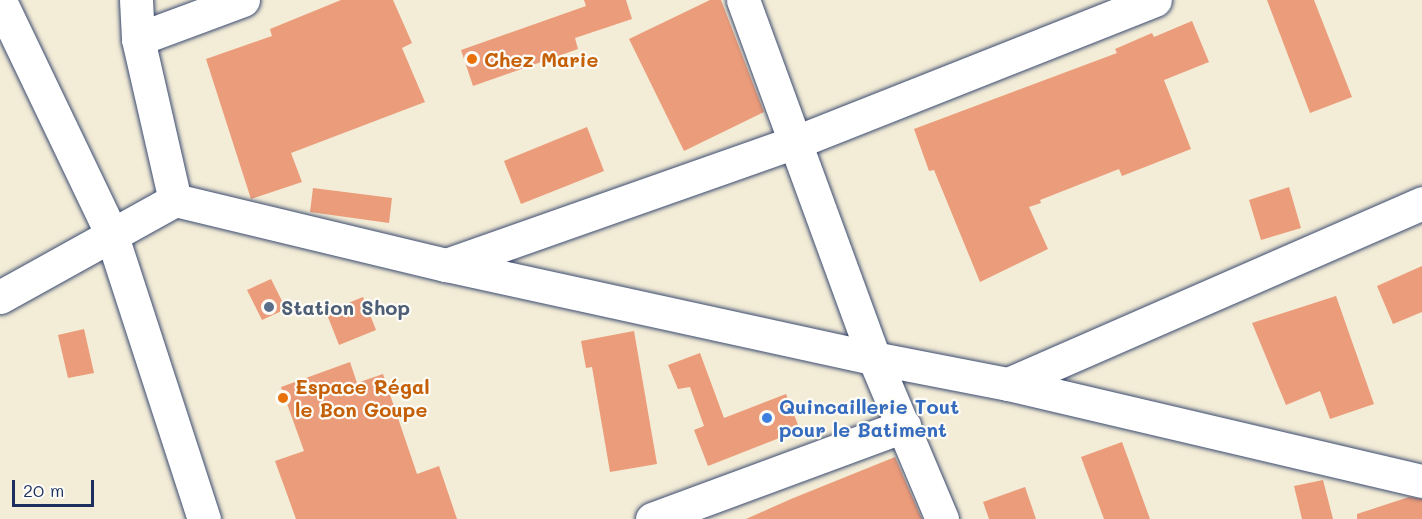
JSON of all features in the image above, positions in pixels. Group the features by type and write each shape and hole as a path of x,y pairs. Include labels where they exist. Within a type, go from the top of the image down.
{"street":[{"path":"136,0 138,39 175,200"},
{"path":"138,39 243,0"},
{"path":"743,0 874,358 942,519"},
{"path":"446,265 796,142 1155,0"},
{"path":"0,1 111,233 204,519"},
{"path":"0,297 111,233 175,200 446,265 874,358 1008,384 1422,481"},
{"path":"1008,384 1422,203"},
{"path":"652,519 904,426"}],"building":[{"path":"341,0 393,0 412,43 402,48 425,102 291,153 302,182 251,199 206,59 272,36 270,29"},
{"path":"584,0 626,0 632,19 575,38 578,49 473,86 461,50 586,6"},
{"path":"710,0 721,0 764,112 684,151 629,39"},
{"path":"1267,0 1314,0 1352,97 1310,113"},
{"path":"1192,21 1209,62 1164,80 1191,149 1122,176 1119,169 1040,200 1041,203 1029,207 1048,249 980,282 934,170 929,171 914,129 1117,53 1115,49 1152,33 1154,37"},
{"path":"587,127 604,171 521,204 504,161"},
{"path":"1289,187 1301,228 1261,240 1249,200"},
{"path":"313,188 392,198 389,223 310,212"},
{"path":"1422,266 1422,312 1393,324 1377,286"},
{"path":"271,279 286,309 262,320 247,290"},
{"path":"1336,296 1374,404 1330,419 1320,391 1286,405 1252,323"},
{"path":"363,297 376,330 339,345 326,312"},
{"path":"84,329 94,373 68,378 58,335"},
{"path":"634,331 657,464 610,472 592,367 586,368 581,341"},
{"path":"700,353 724,418 786,394 800,430 708,466 694,430 704,426 690,387 678,389 668,365"},
{"path":"350,362 357,383 383,374 417,474 439,466 457,519 296,519 275,461 304,451 281,387"},
{"path":"1122,442 1150,519 1104,519 1081,457"},
{"path":"895,457 922,519 746,519 791,499"},
{"path":"1323,480 1333,519 1302,519 1294,486"},
{"path":"1025,487 1036,519 989,519 983,502"},
{"path":"1409,497 1422,499 1422,519 1357,519 1357,514"}],"place":[{"name":"Chez Marie","path":"472,59"},
{"name":"Station Shop","path":"269,307"},
{"name":"Espace Régal le Bon Goupe","path":"283,398"},
{"name":"Quincaillerie Tout pour le Batiment","path":"767,418"}]}
